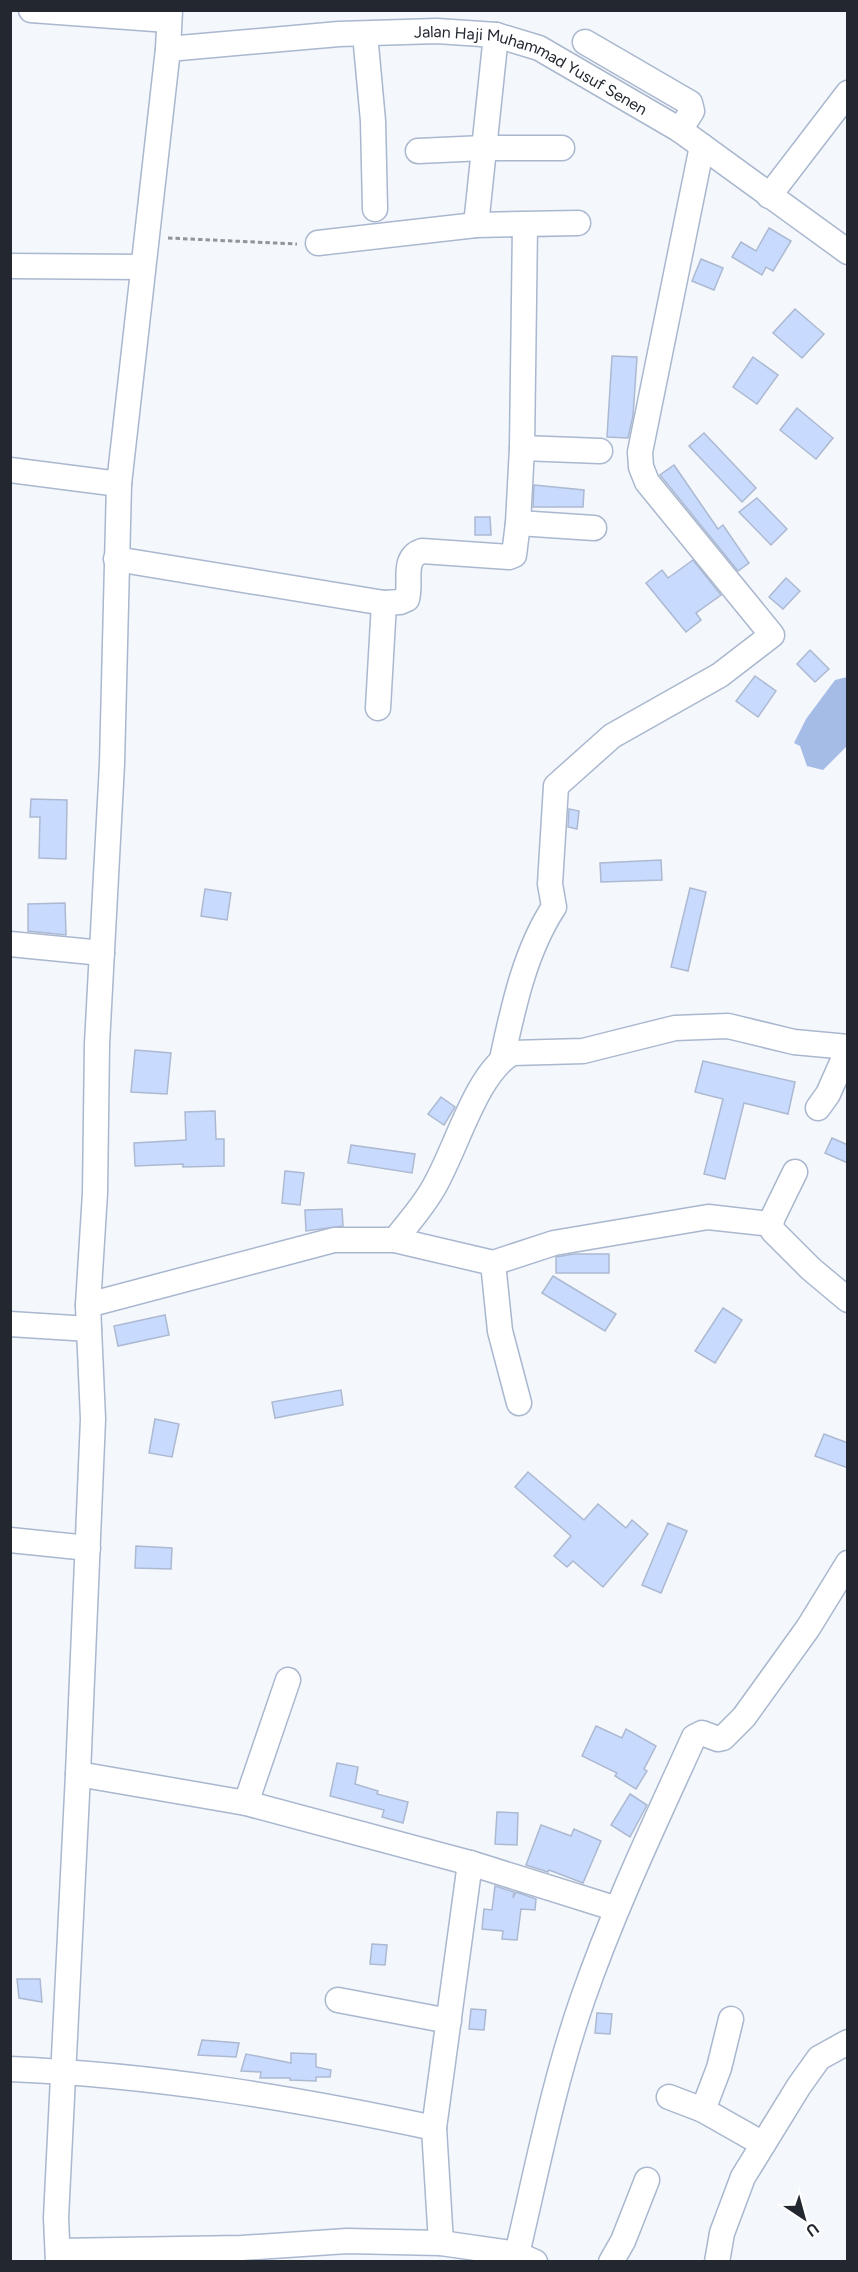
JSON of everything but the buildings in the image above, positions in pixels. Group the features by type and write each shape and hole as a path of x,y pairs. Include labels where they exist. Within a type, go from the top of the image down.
{"street":[{"path":"31,10 169,15 168,50 119,484 112,764 98,1044 88,1317 93,1419 65,2072 56,2218 58,2256 347,2241 441,2243 526,2258 561,2074 583,1999 617,1909 694,1737 702,1733 718,1739 723,1738 744,1717 808,1628 848,1563"},
{"name":"Jalan Haji Muhammad Yusuf Senen","path":"168,50 339,34 365,34 438,21 540,48 680,130 848,252"},
{"path":"365,34 373,121 375,209"},
{"path":"476,225 496,35"},
{"path":"585,42 690,104 692,111 680,130"},
{"path":"769,196 848,93"},
{"path":"502,1059 509,1024 531,950 554,907 550,884 556,786 612,736 720,675 772,635 647,482 641,467 642,437 702,146"},
{"path":"418,152 484,148 562,148"},
{"path":"318,243 476,225 578,223"},
{"path":"116,559 384,603 407,599 409,561 415,553 422,551 509,557 515,553 522,448 525,225"},
{"path":"10,266 142,267"},
{"path":"522,448 600,451"},
{"path":"10,470 119,484"},
{"path":"518,523 594,528"},
{"path":"378,708 384,603"},
{"path":"10,944 102,953"},
{"path":"395,1240 432,1191 465,1120 492,1071 502,1059 512,1053 583,1051 675,1028 728,1026 794,1041 848,1048 828,1094 818,1108"},
{"path":"795,1172 771,1224 773,1231 811,1269 848,1300"},
{"path":"10,1324 88,1317 334,1240 395,1240 493,1263 554,1243 708,1217 771,1224"},
{"path":"493,1263 500,1331 519,1403"},
{"path":"10,1540 88,1548"},
{"path":"246,1803 288,1680"},
{"path":"78,1774 246,1803 470,1863 617,1909"},
{"path":"441,2243 434,2128 470,1863"},
{"path":"338,2000 449,2021"},
{"path":"703,2110 719,2068 730,2019"},
{"path":"717,2262 722,2233 743,2177 819,2058 848,2042"},
{"path":"10,2069 65,2072 228,2090 320,2104 434,2128"},
{"path":"669,2097 703,2110 763,2144"},
{"path":"610,2262 623,2241 647,2180"}],"path":[{"path":"146,237 292,244 318,243"}],"water":[{"path":"847,677 847,746 823,770 807,766 800,746 794,743 806,719 835,680"}]}
